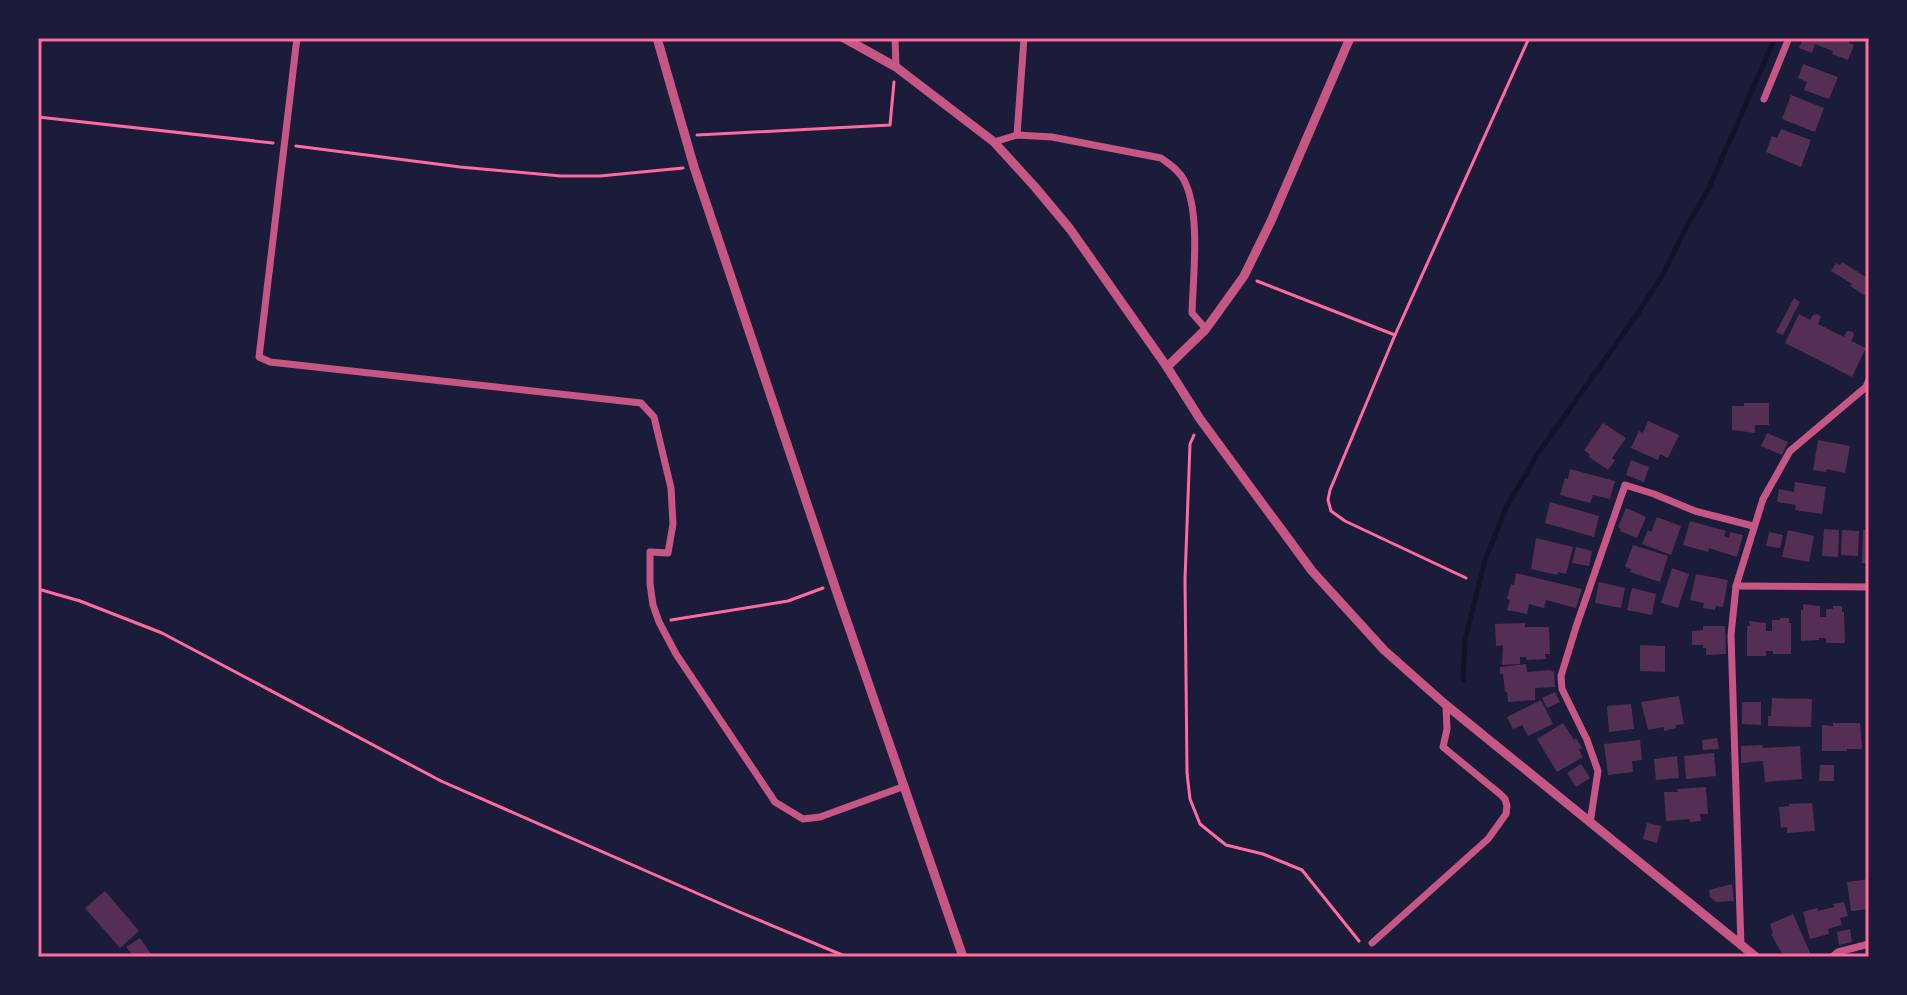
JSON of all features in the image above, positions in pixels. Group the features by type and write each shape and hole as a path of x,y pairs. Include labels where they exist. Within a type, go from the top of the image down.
{"street":[{"path":"297,38 259,357 270,362 641,403 654,417 671,488 673,524 668,553 650,552 653,605 676,654 775,802 803,819 812,818 905,786"},
{"path":"657,38 694,167 963,957"},
{"path":"844,38 896,67 994,142 1035,187 1070,229 1200,419 1312,571 1384,650 1446,705 1756,957"},
{"path":"895,38 896,67"},
{"path":"1017,135 1024,38"},
{"path":"1167,367 1206,329 1244,276 1350,38"},
{"path":"1764,99 1789,38"},
{"path":"994,142 1017,135 1052,137 1161,158 1172,166 1183,179 1191,204 1194,234 1192,313 1206,329"},
{"path":"1741,946 1731,635 1736,586 1763,499 1790,451 1866,387 1869,380"},
{"path":"1590,823 1598,771 1562,689 1561,676 1625,485 1695,511 1753,526"},
{"path":"1736,586 1869,587"},
{"path":"1372,943 1488,839 1506,814 1505,799 1443,747 1447,729 1446,705"},
{"path":"1832,957 1838,952 1869,944"}],"path":[{"path":"1466,578 1345,521 1331,511 1328,500 1395,335 1529,38"},
{"path":"686,135 890,125 896,67"},
{"path":"38,117 561,176 600,176 694,167"},
{"path":"1244,276 1395,335"},
{"path":"1200,419 1190,444 1185,579 1187,773 1190,799 1200,824 1213,836 1226,845 1263,854 1302,870 1362,944 1372,943"},
{"path":"659,622 788,601 834,584"},
{"path":"38,589 80,601 162,633 441,781 847,957"}],"building":[{"path":"1803,38 1851,38 1849,43 1854,45 1848,60 1815,44 1812,53 1799,48"},
{"path":"1803,64 1838,77 1829,99 1804,90 1807,82 1798,78"},
{"path":"1791,95 1824,108 1815,132 1782,119"},
{"path":"1781,129 1811,140 1801,167 1766,152 1772,136 1777,138"},
{"path":"1842,262 1869,279 1869,298 1831,271 1836,263 1840,265"},
{"path":"1794,298 1800,302 1783,335 1776,332"},
{"path":"1799,314 1810,320 1818,314 1821,317 1818,324 1844,337 1847,331 1853,332 1851,341 1866,348 1852,377 1785,343"},
{"path":"1744,403 1769,403 1769,425 1755,425 1755,433 1732,430 1732,406 1744,406"},
{"path":"1648,421 1679,435 1668,458 1660,454 1658,460 1631,448"},
{"path":"1603,423 1626,438 1608,470 1584,450"},
{"path":"1767,433 1788,442 1782,455 1761,446"},
{"path":"1818,440 1850,446 1845,473 1813,470"},
{"path":"1631,460 1649,467 1644,482 1626,475"},
{"path":"1570,469 1615,481 1610,499 1593,495 1590,503 1560,495"},
{"path":"1795,482 1826,487 1822,514 1795,510 1796,505 1777,502 1779,489 1794,492"},
{"path":"1550,502 1599,516 1594,537 1545,523"},
{"path":"1626,508 1646,517 1637,538 1620,531 1618,527"},
{"path":"1657,517 1681,526 1671,555 1642,544"},
{"path":"1690,521 1726,531 1724,536 1729,538 1730,532 1743,535 1737,557 1709,548 1708,552 1683,545"},
{"path":"1824,529 1839,530 1838,557 1822,556"},
{"path":"1788,530 1814,536 1809,562 1782,557"},
{"path":"1842,530 1859,531 1858,556 1841,555"},
{"path":"1863,530 1869,530 1869,564 1862,563"},
{"path":"1769,532 1783,535 1780,548 1766,546"},
{"path":"1536,538 1573,547 1566,574 1531,569"},
{"path":"1633,545 1668,556 1660,582 1630,572 1631,569 1625,567"},
{"path":"1576,547 1592,551 1589,566 1572,563"},
{"path":"1672,568 1689,574 1678,608 1661,603"},
{"path":"1516,573 1582,589 1576,608 1546,600 1544,608 1529,604 1527,614 1507,610 1510,600 1507,599"},
{"path":"1696,574 1728,580 1723,607 1716,606 1715,610 1703,608 1704,603 1690,600"},
{"path":"1599,582 1625,588 1621,608 1595,603"},
{"path":"1632,588 1656,594 1652,615 1627,610"},
{"path":"1803,604 1820,606 1820,617 1826,617 1826,609 1842,606 1845,643 1826,643 1826,638 1801,641"},
{"path":"1789,618 1791,623 1791,654 1766,651 1766,656 1747,656 1749,621 1766,623 1766,631 1772,631 1772,620"},
{"path":"1525,623 1525,627 1549,627 1550,654 1545,654 1546,659 1527,660 1520,657 1520,664 1502,665 1503,645 1496,646 1495,624"},
{"path":"1703,626 1725,626 1726,654 1706,655 1703,645 1692,645 1692,631 1703,630"},
{"path":"1640,645 1665,646 1665,672 1640,671"},
{"path":"1526,664 1527,672 1554,672 1555,687 1535,688 1535,700 1508,702 1500,667"},
{"path":"1555,692 1560,702 1547,708 1542,698"},
{"path":"1679,696 1684,724 1664,731 1664,727 1648,730 1641,702"},
{"path":"1772,698 1812,699 1811,727 1768,726"},
{"path":"1541,700 1553,724 1528,736 1522,725 1513,729 1507,717"},
{"path":"1742,702 1761,702 1761,725 1742,724"},
{"path":"1631,704 1634,729 1609,732 1607,706"},
{"path":"1563,723 1582,748 1579,750 1583,757 1557,772 1537,739"},
{"path":"1833,723 1860,723 1862,749 1822,751 1822,725 1833,726"},
{"path":"1717,738 1719,749 1703,750 1702,740"},
{"path":"1640,740 1642,760 1632,761 1633,772 1608,775 1604,744"},
{"path":"1762,745 1763,748 1800,746 1802,779 1765,782 1763,761 1741,763 1741,746"},
{"path":"1714,753 1716,776 1686,779 1684,756"},
{"path":"1677,756 1679,778 1656,780 1654,759"},
{"path":"1581,764 1590,778 1576,787 1567,773"},
{"path":"1820,765 1834,765 1834,781 1819,781"},
{"path":"1706,787 1708,814 1700,814 1701,821 1666,821 1664,792"},
{"path":"1812,803 1815,831 1787,833 1787,827 1781,828 1779,807"},
{"path":"1647,823 1661,826 1657,843 1643,839"},
{"path":"1869,879 1869,909 1851,911 1847,882"},
{"path":"1732,884 1734,901 1716,902 1710,897 1709,890"},
{"path":"105,891 139,931 120,948 85,908"},
{"path":"1844,902 1848,916 1840,918 1842,925 1828,929 1829,934 1810,939 1803,912 1817,908 1818,911"},
{"path":"1793,914 1812,957 1784,957 1771,934 1770,924"},
{"path":"1850,929 1852,942 1839,945 1837,932"},
{"path":"140,938 153,957 134,957 126,947"}],"waterway":[{"path":"1463,680 1465,640 1485,560 1507,506 1537,455 1664,273 1708,190 1775,38"}]}
